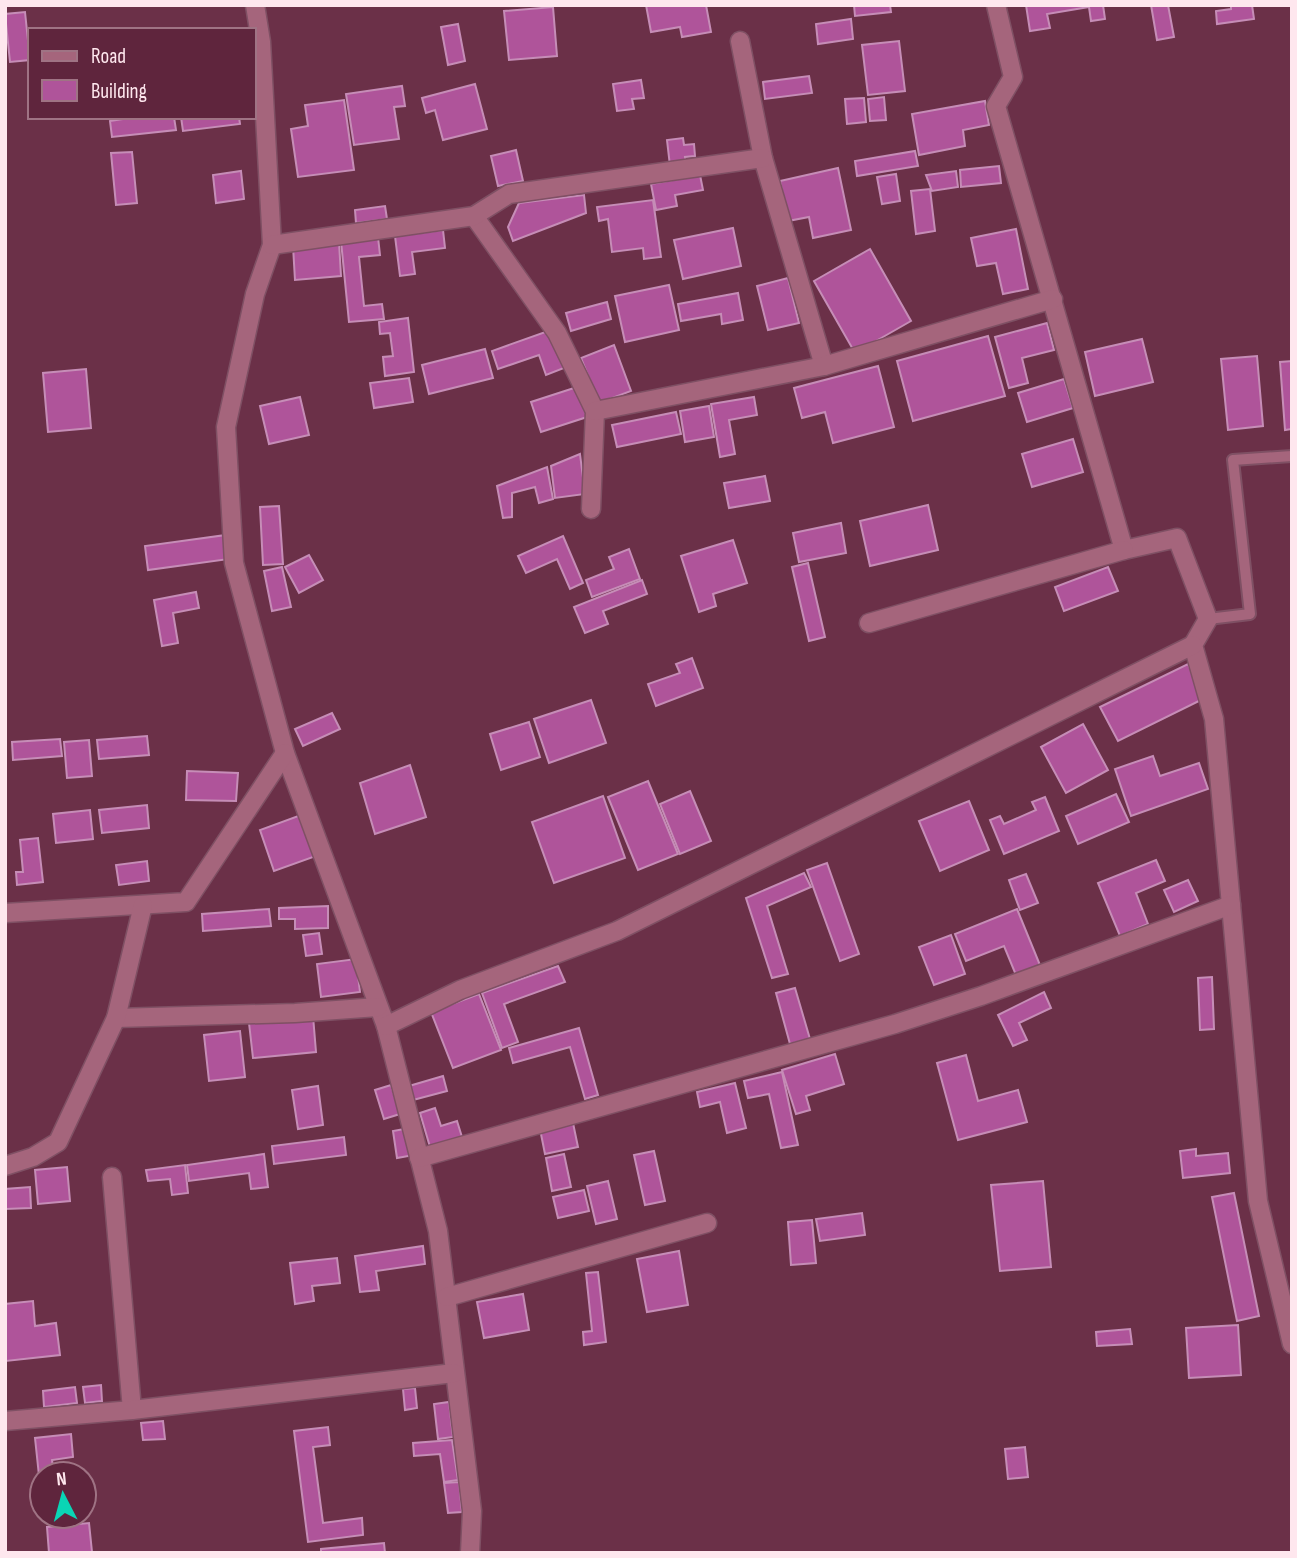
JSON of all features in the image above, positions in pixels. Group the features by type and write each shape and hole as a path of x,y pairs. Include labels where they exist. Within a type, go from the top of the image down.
{"street":[{"path":"255,5 261,42 272,245 255,294 226,426 234,563 285,753 386,1026 438,1231 472,1511 470,1553"},
{"path":"996,5 1013,77 996,106 1124,550"},
{"path":"740,41 763,158 824,366"},
{"path":"272,245 474,216 509,194 763,158"},
{"path":"474,216 557,333 595,411 591,509"},
{"path":"595,411 824,366 1053,299"},
{"path":"386,1026 460,990 617,931 1193,645 1208,619 1177,538 1124,550 869,623"},
{"path":"1193,645 1214,719 1258,1201 1292,1344"},
{"path":"5,913 187,902 285,753"},
{"path":"5,1166 33,1157 58,1142 116,1018 144,905"},
{"path":"419,1158 895,1024 981,996 1231,905"},
{"path":"116,1018 295,1013 378,1007"},
{"path":"112,1177 132,1410"},
{"path":"447,1297 707,1223"},
{"path":"5,1421 132,1410 454,1373"}],"lane":[{"path":"1208,619 1250,614 1233,460 1292,456"}],"building":[{"path":"646,5 706,5 711,32 682,37 680,27 651,32"},
{"path":"854,5 890,5 891,12 855,16"},
{"path":"1026,5 1103,5 1105,19 1091,21 1089,7 1047,14 1050,28 1030,31"},
{"path":"1151,5 1168,5 1174,37 1157,40"},
{"path":"1231,5 1252,5 1254,19 1217,24 1216,11 1231,9"},
{"path":"553,7 557,56 509,60 504,11"},
{"path":"25,12 28,60 10,62 5,14"},
{"path":"851,19 853,39 818,44 816,24"},
{"path":"458,24 465,61 448,65 441,27"},
{"path":"899,41 905,91 868,95 862,45"},
{"path":"809,76 812,93 765,99 763,82"},
{"path":"641,80 644,98 632,99 634,109 617,111 613,84"},
{"path":"475,84 487,129 443,140 435,110 426,113 422,98"},
{"path":"402,86 405,106 394,107 399,139 354,145 346,94"},
{"path":"884,97 886,120 870,121 868,99"},
{"path":"864,98 866,122 847,124 845,99"},
{"path":"344,100 354,170 298,177 291,129 308,126 305,105"},
{"path":"985,101 989,125 963,130 965,146 919,155 912,114"},
{"path":"174,119 176,130 112,137 110,121"},
{"path":"181,119 239,119 240,124 183,131"},
{"path":"683,138 684,145 694,144 695,156 685,157 686,164 670,166 667,140"},
{"path":"516,150 523,181 498,186 491,156"},
{"path":"915,151 918,166 857,176 855,161"},
{"path":"132,152 137,203 116,205 111,153"},
{"path":"999,166 1001,183 961,187 960,170"},
{"path":"838,168 851,230 813,238 809,217 788,221 780,181"},
{"path":"241,171 244,199 216,203 213,175"},
{"path":"956,171 958,187 932,191 926,175"},
{"path":"896,174 900,201 882,204 877,177"},
{"path":"700,175 703,190 675,195 677,206 656,210 651,184"},
{"path":"930,189 935,231 916,234 911,191"},
{"path":"584,195 586,213 513,241 508,227 519,203"},
{"path":"653,200 661,257 644,259 643,248 612,252 608,219 599,221 597,207"},
{"path":"385,206 387,219 356,223 355,210"},
{"path":"733,228 741,266 683,279 674,240"},
{"path":"1016,229 1028,289 1003,294 996,263 977,266 971,238"},
{"path":"443,230 445,248 412,252 415,274 400,276 395,236"},
{"path":"378,237 380,255 359,257 364,306 382,304 384,319 349,322 341,241"},
{"path":"339,242 341,276 295,280 293,246"},
{"path":"870,249 911,321 855,353 814,281"},
{"path":"788,278 799,323 768,330 757,286"},
{"path":"669,285 679,330 625,342 615,296"},
{"path":"738,293 743,320 722,324 721,314 681,321 678,304"},
{"path":"607,302 611,319 571,331 566,313"},
{"path":"408,318 414,372 385,376 383,357 393,356 390,333 380,334 379,322"},
{"path":"1047,323 1054,350 1022,358 1028,383 1009,388 995,337"},
{"path":"551,330 564,368 546,375 539,355 498,369 492,351"},
{"path":"988,336 1005,396 913,421 897,361"},
{"path":"1142,339 1153,382 1095,396 1085,352"},
{"path":"614,345 631,391 599,403 581,358"},
{"path":"485,349 493,378 429,394 422,365"},
{"path":"1257,356 1263,426 1228,430 1221,359"},
{"path":"1292,361 1292,429 1285,430 1280,362"},
{"path":"878,366 894,427 833,443 825,412 802,418 794,388"},
{"path":"86,369 91,428 48,432 43,373"},
{"path":"409,378 413,402 374,408 370,383"},
{"path":"1064,379 1073,408 1027,422 1018,393"},
{"path":"577,387 587,417 541,432 531,402"},
{"path":"300,397 309,435 269,444 260,406"},
{"path":"754,397 757,415 729,420 735,454 720,457 711,404"},
{"path":"709,406 714,437 685,442 680,411"},
{"path":"676,412 681,434 617,447 612,425"},
{"path":"1073,439 1083,472 1032,487 1022,454"},
{"path":"580,454 585,494 555,498 551,466"},
{"path":"547,467 553,499 539,503 535,487 512,493 512,517 503,518 497,486"},
{"path":"765,476 770,501 729,508 724,483"},
{"path":"928,505 938,550 870,566 860,521"},
{"path":"279,506 283,564 263,565 260,507"},
{"path":"841,523 846,553 799,562 793,533"},
{"path":"226,535 229,559 148,570 145,546"},
{"path":"563,536 583,583 570,589 557,559 526,573 518,556"},
{"path":"733,540 747,583 713,594 716,606 699,612 681,556"},
{"path":"629,549 640,579 592,597 586,580 614,569 609,557"},
{"path":"309,555 323,580 299,593 285,567"},
{"path":"808,563 825,637 809,641 792,567"},
{"path":"282,567 291,607 272,611 264,571"},
{"path":"1108,567 1118,591 1064,611 1055,587"},
{"path":"642,580 647,594 603,611 608,624 585,633 574,607"},
{"path":"196,592 199,608 173,613 178,643 162,646 154,600"},
{"path":"692,658 703,688 656,706 648,684 680,673 676,664"},
{"path":"1188,664 1205,698 1118,741 1100,707"},
{"path":"591,700 606,743 549,763 534,719"},
{"path":"332,713 340,729 303,746 295,729"},
{"path":"529,722 540,757 501,770 490,734"},
{"path":"1083,724 1108,770 1066,793 1041,747"},
{"path":"147,736 149,755 99,759 97,740"},
{"path":"60,739 62,756 13,760 12,742"},
{"path":"89,740 92,776 67,778 64,742"},
{"path":"1153,756 1160,776 1199,763 1208,789 1131,816 1115,769"},
{"path":"410,765 426,817 375,834 360,783"},
{"path":"187,771 238,773 236,801 186,800"},
{"path":"648,781 678,854 638,870 608,797"},
{"path":"690,791 711,841 680,854 660,804"},
{"path":"1116,794 1129,822 1078,844 1066,816"},
{"path":"603,796 625,858 554,883 532,822"},
{"path":"1045,797 1059,831 1004,854 990,820 1000,816 1004,824 1036,810 1032,802"},
{"path":"969,801 989,850 940,871 919,821"},
{"path":"147,805 149,828 102,833 99,810"},
{"path":"90,810 93,839 56,843 53,814"},
{"path":"301,815 316,856 274,871 260,830"},
{"path":"38,838 43,882 17,885 16,872 23,872 20,840"},
{"path":"1156,860 1165,881 1136,893 1148,924 1120,936 1098,883"},
{"path":"147,861 149,881 119,885 116,865"},
{"path":"827,863 859,954 840,961 807,870"},
{"path":"804,873 811,887 767,906 788,974 772,978 746,898"},
{"path":"1026,874 1038,903 1020,910 1009,880"},
{"path":"1188,880 1198,901 1174,912 1164,890"},
{"path":"328,906 328,928 295,929 295,919 279,919 279,908"},
{"path":"269,909 271,926 203,931 202,914"},
{"path":"1017,909 1042,970 1018,980 1004,946 966,961 955,934"},
{"path":"319,933 322,954 306,956 303,935"},
{"path":"951,935 965,974 934,985 919,947"},
{"path":"356,959 360,992 321,997 317,964"},
{"path":"558,966 565,982 504,1004 518,1042 502,1048 482,993"},
{"path":"1212,977 1214,1029 1200,1030 1198,978"},
{"path":"795,988 810,1039 790,1044 776,993"},
{"path":"1044,992 1051,1008 1019,1023 1027,1040 1013,1046 998,1015"},
{"path":"479,994 501,1050 453,1068 431,1012"},
{"path":"313,1016 316,1052 253,1058 249,1023"},
{"path":"579,1028 598,1095 585,1099 570,1047 513,1063 509,1048"},
{"path":"240,1031 245,1077 209,1081 204,1035"},
{"path":"835,1054 844,1084 806,1096 810,1110 796,1114 782,1070"},
{"path":"966,1055 978,1101 1018,1090 1027,1122 958,1140 937,1063"},
{"path":"782,1072 798,1145 781,1148 769,1094 748,1098 744,1081"},
{"path":"443,1076 447,1091 413,1100 409,1086"},
{"path":"735,1083 746,1128 727,1133 720,1102 700,1107 697,1092"},
{"path":"391,1085 400,1114 384,1119 375,1090"},
{"path":"318,1086 323,1125 298,1129 292,1090"},
{"path":"435,1108 441,1126 457,1121 462,1137 430,1147 420,1113"},
{"path":"573,1123 578,1147 545,1154 540,1129"},
{"path":"410,1128 414,1155 397,1158 393,1131"},
{"path":"344,1137 346,1155 274,1164 272,1146"},
{"path":"1196,1149 1196,1156 1228,1153 1230,1173 1183,1178 1180,1151"},
{"path":"654,1151 665,1201 645,1205 634,1155"},
{"path":"264,1154 268,1187 251,1189 249,1173 189,1181 187,1165"},
{"path":"564,1154 571,1187 552,1191 546,1158"},
{"path":"185,1165 188,1193 172,1195 170,1179 148,1181 146,1170"},
{"path":"67,1167 70,1201 38,1204 35,1170"},
{"path":"608,1181 617,1219 596,1224 587,1186"},
{"path":"1043,1181 1051,1267 1000,1271 991,1185"},
{"path":"30,1187 31,1208 5,1209 5,1189"},
{"path":"584,1190 589,1211 558,1218 553,1197"},
{"path":"1234,1193 1259,1316 1237,1321 1212,1197"},
{"path":"862,1213 865,1235 820,1241 816,1219"},
{"path":"812,1220 816,1263 791,1265 788,1222"},
{"path":"423,1246 425,1264 376,1271 379,1290 360,1292 355,1256"},
{"path":"679,1251 688,1305 647,1312 637,1259"},
{"path":"337,1258 340,1283 312,1286 314,1301 295,1304 290,1263"},
{"path":"598,1272 606,1342 584,1345 583,1332 592,1331 586,1273"},
{"path":"523,1294 529,1330 484,1338 477,1302"},
{"path":"33,1301 35,1326 56,1323 60,1355 6,1361 5,1304"},
{"path":"1238,1325 1241,1375 1189,1378 1186,1328"},
{"path":"1130,1329 1132,1344 1097,1346 1096,1332"},
{"path":"101,1385 102,1401 85,1403 83,1387"},
{"path":"75,1387 77,1403 44,1407 43,1391"},
{"path":"415,1388 417,1408 405,1410 403,1389"},
{"path":"449,1402 453,1437 438,1439 434,1404"},
{"path":"163,1421 165,1439 143,1440 141,1423"},
{"path":"328,1427 330,1445 313,1447 323,1523 362,1518 363,1535 308,1542 294,1431"},
{"path":"71,1434 73,1457 37,1460 35,1438"},
{"path":"452,1440 458,1480 444,1482 440,1454 414,1456 413,1443"},
{"path":"1025,1447 1028,1477 1008,1479 1005,1449"},
{"path":"459,1482 462,1512 448,1513 444,1483"},
{"path":"47,1530 90,1530 92,1552 49,1553"},
{"path":"384,1543 385,1553 321,1553 321,1549"}]}
